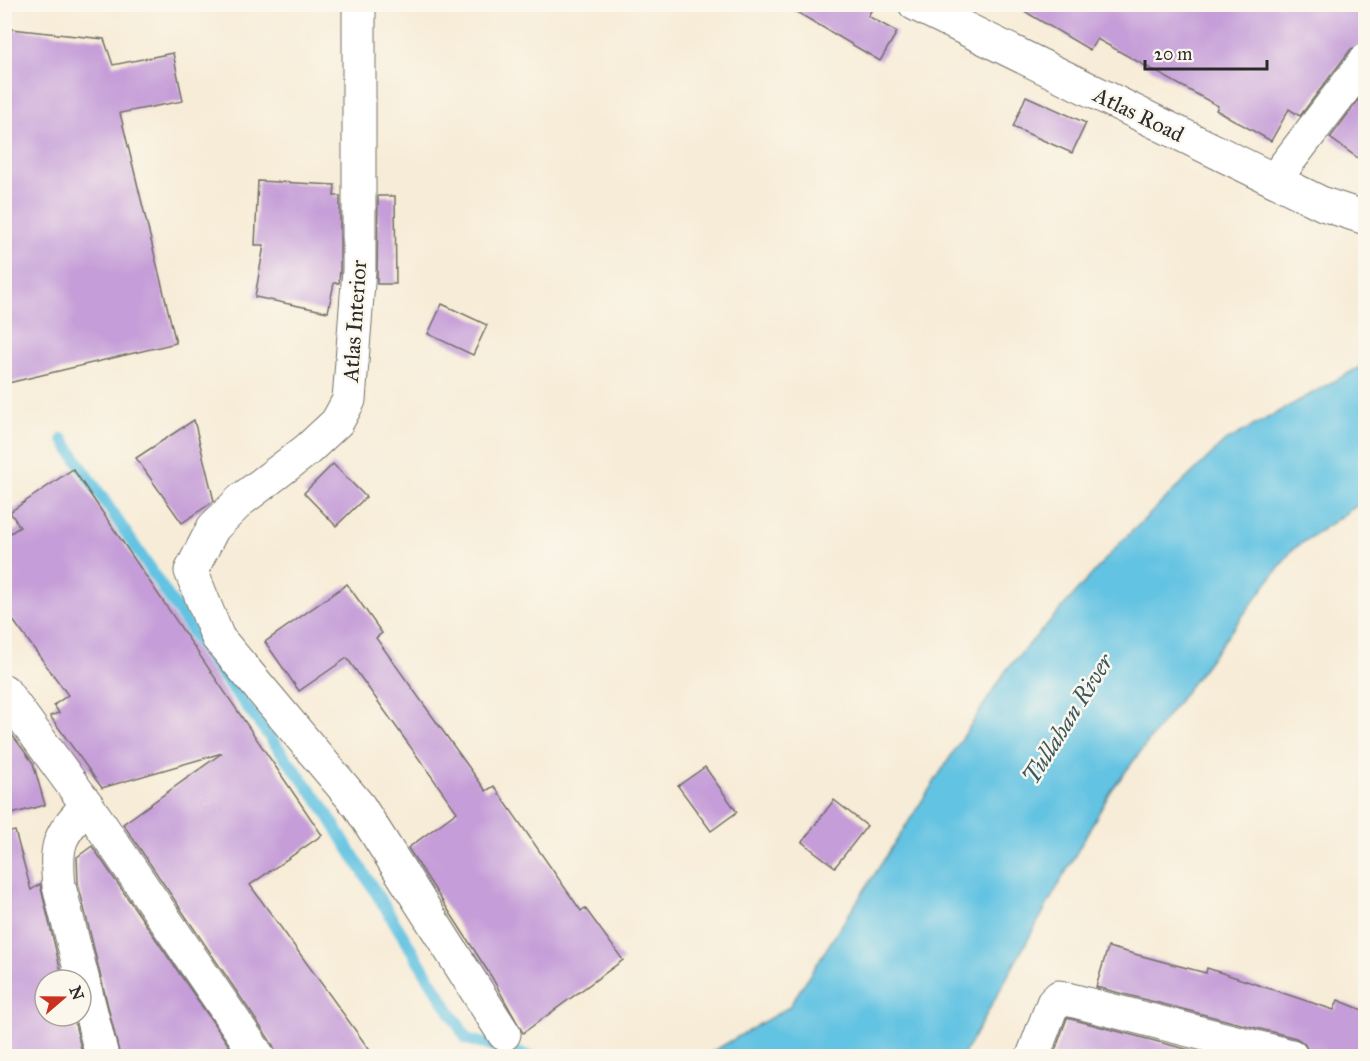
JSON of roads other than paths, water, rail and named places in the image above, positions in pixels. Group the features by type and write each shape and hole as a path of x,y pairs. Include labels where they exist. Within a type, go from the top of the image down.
{"street":[{"name":"Atlas Interior","path":"358,4 359,270 349,400 337,423 307,450 241,500 213,528 191,571 218,638 358,806 504,1034"},
{"name":"Atlas Road","path":"915,4 1323,204 1365,218"},
{"path":"1274,180 1365,60"},
{"path":"4,691 87,805 258,1056"},
{"path":"87,805 68,826 58,842 57,861 59,886 102,1056"},
{"path":"1033,1056 1053,1003 1059,997 1291,1056"}],"water":[{"name":"Tullahan River","path":"1365,364 1365,500 1292,550 1111,791 963,1056 705,1056 789,1007 1007,669 1122,541 1224,442"}],"waterway":[{"path":"63,439 211,660 321,804 467,1039 529,1056"}]}
